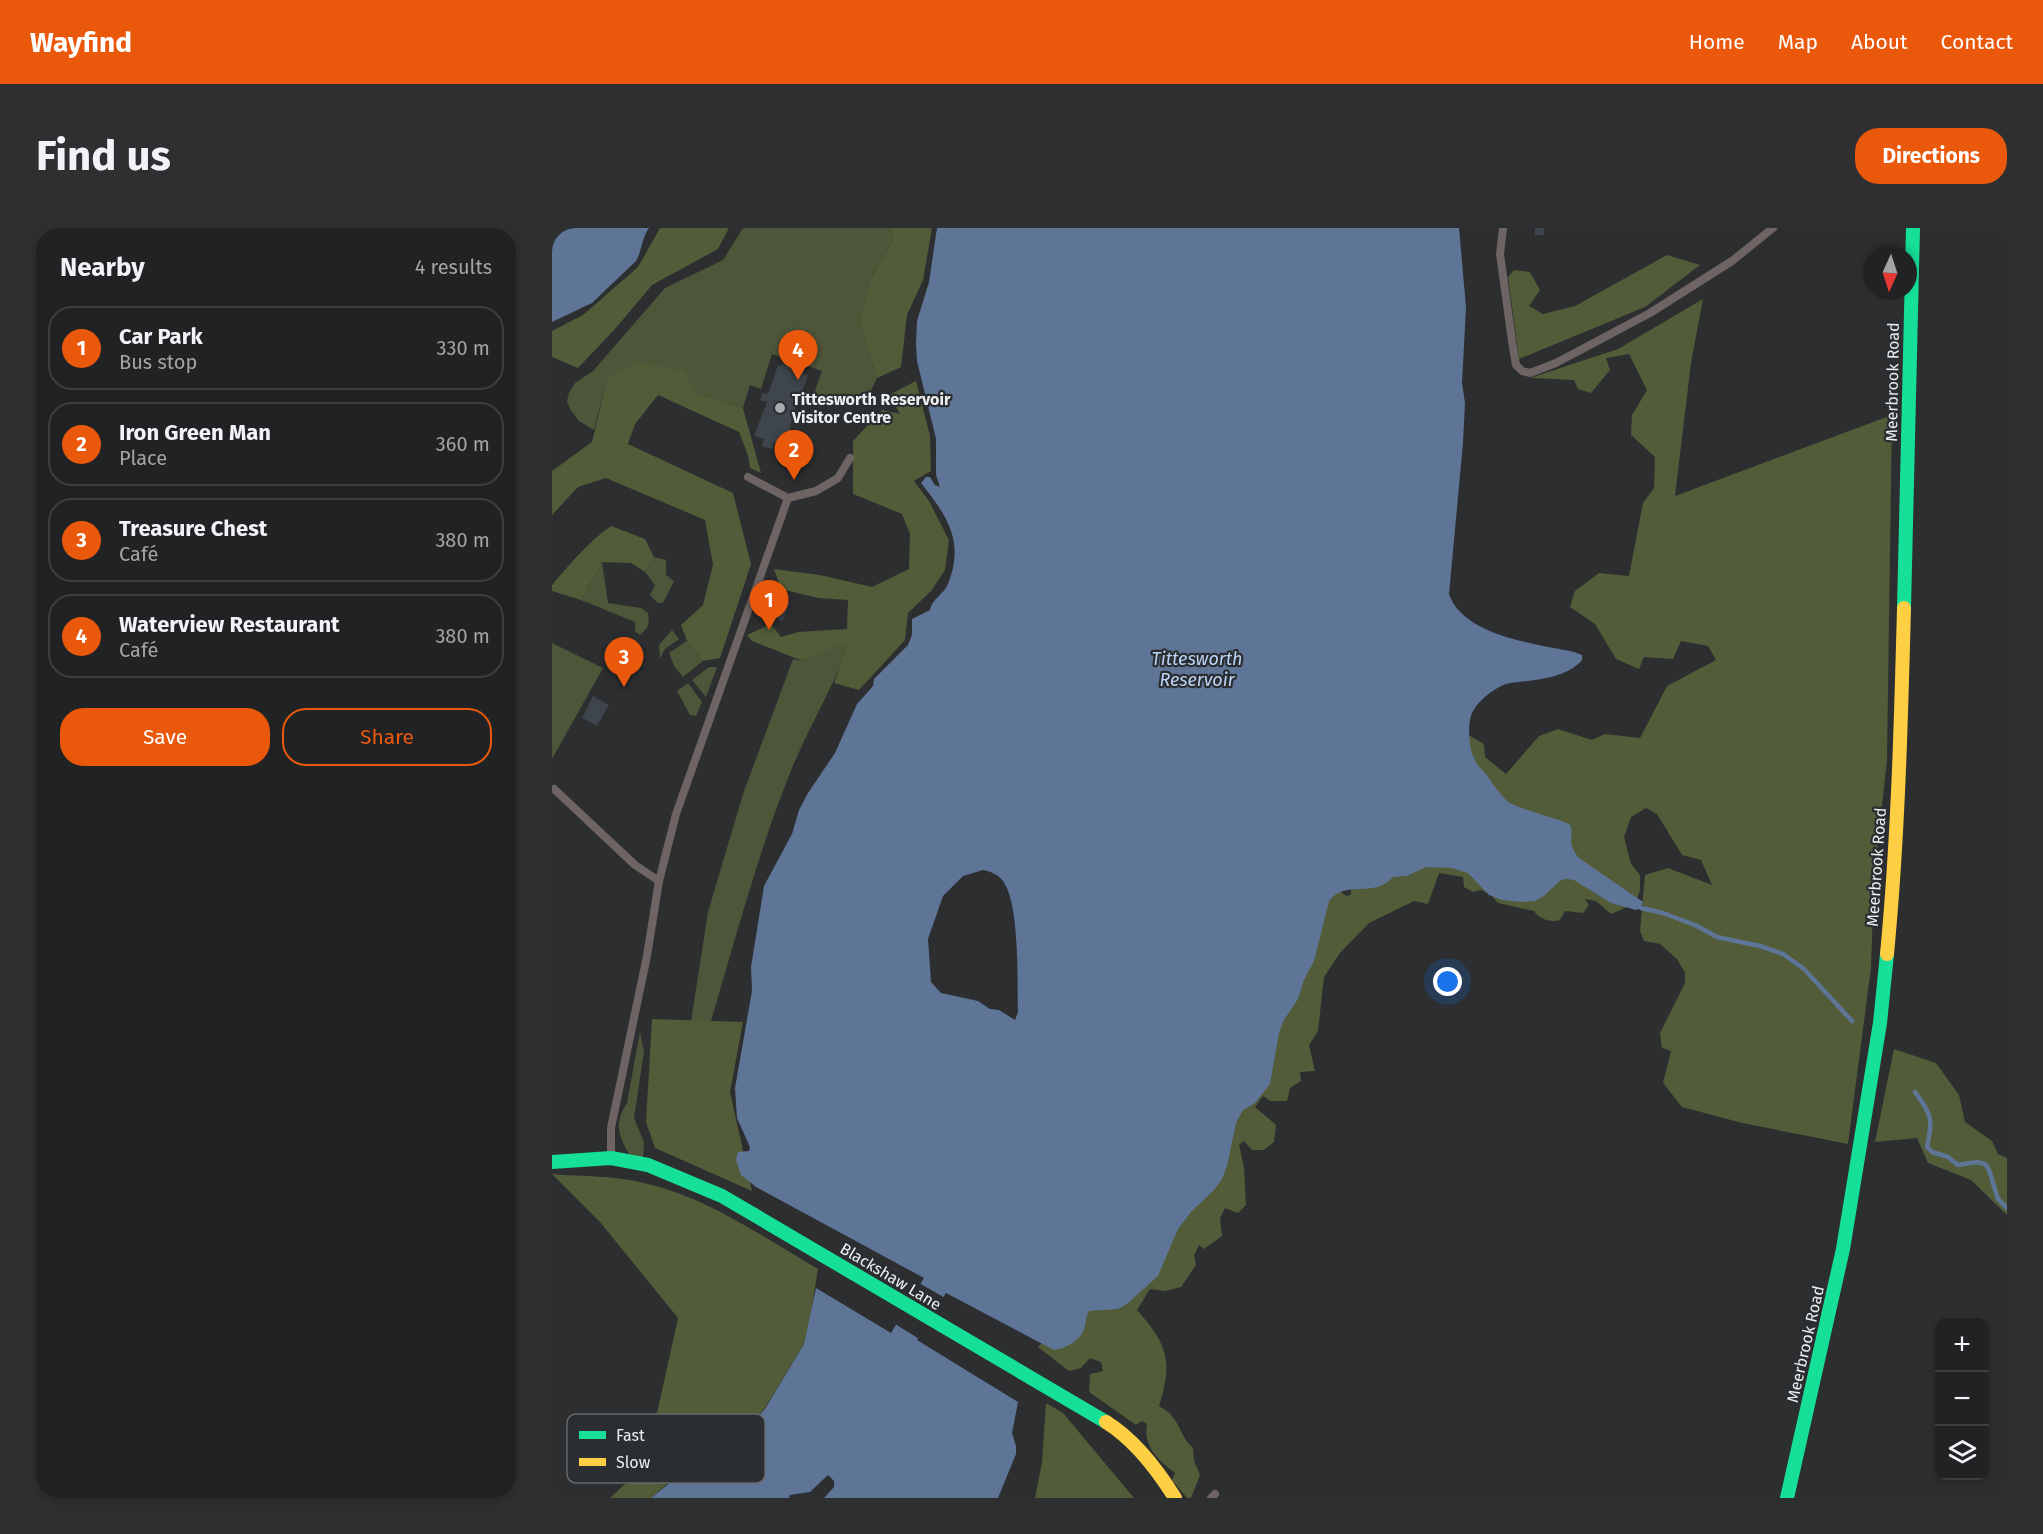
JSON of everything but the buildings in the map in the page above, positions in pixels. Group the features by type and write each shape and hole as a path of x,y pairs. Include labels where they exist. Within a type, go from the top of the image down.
{"street":[{"name":"Meerbrook Road","path":"1787,1498 1843,1249 1880,1023 1894,881 1901,725 1910,276 1913,228"},
{"name":"Blackshaw Lane","path":"552,1162 610,1158 648,1165 722,1196 1117,1429 1132,1442 1162,1477 1175,1498"}],"lane":[{"path":"1503,228 1500,254 1512,348 1516,365 1522,371 1530,373 1556,363 1650,313 1732,261 1773,228"},
{"path":"748,477 788,498 816,491 838,478 850,458"},
{"path":"610,1158 611,1128 647,956 659,881 680,803 788,498"},
{"path":"554,789 635,865 659,881"}],"green space":[{"path":"660,228 729,228 718,249 652,285 578,368 552,357 552,331 583,315 638,267"},
{"path":"743,228 893,228 893,240 872,277 859,321 877,378 864,405 850,406 814,394 822,371 772,354 761,389 750,385 743,408 695,393 607,379 594,430 579,421 567,401 575,383 593,371 665,288 723,260"},
{"path":"893,228 932,228 923,280 907,315 901,367 877,378 859,321 872,277 893,240"},
{"path":"1667,255 1700,265 1645,307 1519,359 1508,277 1514,270 1530,272 1540,290 1529,306 1543,314 1575,306"},
{"path":"1703,299 1691,363 1675,496 1892,415 1887,760 1874,878 1871,968 1848,1144 1742,1123 1682,1107 1663,1083 1671,1051 1662,1048 1660,1033 1685,983 1685,973 1677,959 1660,944 1644,941 1640,931 1645,875 1668,868 1712,885 1701,860 1682,855 1657,814 1646,808 1631,817 1624,837 1631,864 1640,875 1640,890 1636,903 1611,914 1596,901 1585,899 1589,905 1583,913 1565,911 1560,920 1549,921 1534,911 1498,903 1490,894 1481,890 1473,892 1464,887 1463,877 1439,873 1428,904 1414,901 1369,923 1340,953 1324,977 1318,1031 1309,1045 1315,1071 1300,1072 1301,1081 1290,1088 1287,1101 1270,1101 1263,1096 1255,1107 1276,1125 1274,1142 1264,1150 1252,1150 1244,1141 1239,1145 1244,1167 1246,1205 1238,1213 1225,1208 1220,1218 1222,1236 1204,1249 1199,1245 1194,1255 1196,1265 1181,1287 1165,1291 1150,1289 1137,1310 1155,1333 1165,1354 1166,1377 1159,1406 1171,1415 1184,1438 1193,1448 1194,1461 1200,1475 1191,1498 1187,1498 1172,1480 1175,1473 1153,1452 1147,1440 1147,1424 1142,1421 1136,1425 1089,1392 1090,1374 1103,1371 1101,1362 1090,1358 1081,1368 1069,1371 1038,1347 1058,1327 1102,1297 1116,1310 1117,1299 1335,884 1343,894 1348,896 1351,894 1352,880 1447,723 1484,744 1485,757 1506,774 1539,736 1558,729 1592,740 1605,734 1640,738 1667,686 1716,660 1708,646 1681,641 1673,659 1644,657 1639,669 1616,659 1595,624 1570,607 1575,591 1599,573 1629,576 1643,503 1654,488 1655,457 1631,435 1632,415 1647,390 1629,354 1606,358 1610,370 1591,393 1578,389 1574,380 1530,378 1618,349"},
{"path":"640,363 684,371 695,393 743,408 761,473 750,468 748,455 739,432 658,395 635,424 628,444 733,493 751,564 720,658 703,661 687,641 681,625 703,605 713,565 705,520 606,478 578,487 552,515 552,471 592,442 607,379"},
{"path":"916,381 930,436 931,471 914,481 929,501 949,540 945,570 931,591 908,613 905,640 859,690 834,683 849,641 803,661 752,641 747,635 771,624 781,637 798,632 847,629 848,600 818,598 781,589 774,569 820,575 872,587 909,569 910,534 902,514 853,494 853,441 882,410 900,414 889,395"},
{"path":"611,526 645,539 654,557 645,572 631,563 602,562 581,600 552,591 552,585 573,561"},
{"path":"654,557 666,560 666,575 674,581 663,603 658,603 650,595 655,585 645,572"},
{"path":"602,562 608,603 641,608 648,613 648,626 640,635 635,631 635,622 581,600"},
{"path":"672,630 679,639 664,650 660,659 659,645"},
{"path":"850,640 795,761 766,838 711,1021 691,1021 708,912 743,794 793,659 803,661"},
{"path":"687,641 703,661 683,677 674,666 669,653"},
{"path":"552,643 603,668 552,759"},
{"path":"709,667 717,667 706,697 692,680"},
{"path":"688,683 702,702 696,716 690,715 677,691"},
{"path":"652,1019 743,1022 730,1092 752,1191 655,1148 646,1122"},
{"path":"640,1032 644,1052 634,1118 644,1142 643,1158 629,1154 619,1128 620,1117 627,1103"},
{"path":"1894,1049 1936,1063 1959,1095 1965,1122 1992,1141 1998,1154 2007,1158 2007,1215 1971,1180 1928,1163 1917,1138 1875,1142"},
{"path":"552,1174 621,1179 667,1189 734,1219 818,1269 804,1344 760,1414 657,1414 678,1318 600,1222"},
{"path":"1046,1403 1063,1413 1134,1498 1035,1498 1042,1462"},
{"path":"626,1483 668,1483 651,1498 610,1498"}],"water":[{"path":"552,228 649,228 636,261 592,303 552,322"},
{"name":"Tittesworth Reservoir","path":"937,228 1459,228 1466,307 1462,383 1465,403 1449,594 1457,608 1469,620 1485,629 1502,636 1582,655 1582,660 1577,665 1565,672 1542,679 1504,685 1485,697 1474,709 1470,718 1469,736 1472,754 1477,764 1507,801 1570,825 1572,847 1579,858 1643,902 1641,908 1636,910 1611,903 1574,880 1566,879 1561,880 1535,901 1502,900 1489,895 1468,873 1452,868 1426,867 1407,876 1393,877 1377,887 1343,891 1329,901 1314,961 1304,980 1298,999 1284,1020 1279,1033 1270,1084 1255,1103 1243,1110 1236,1123 1222,1179 1178,1229 1158,1276 1127,1304 1118,1309 1089,1311 1081,1335 1069,1345 1059,1349 1054,1350 946,1293 917,1340 1018,1402 1012,1433 1016,1454 998,1498 824,1498 834,1487 834,1481 828,1475 810,1492 790,1495 789,1498 651,1498 670,1483 765,1483 765,1414 760,1414 804,1344 816,1288 891,1333 924,1278 756,1187 741,1175 736,1160 738,1152 749,1151 750,1147 737,1118 735,1088 752,991 751,967 764,886 792,834 799,810 835,753 857,704 873,686 874,679 908,645 912,635 912,619 930,610 946,588 953,569 955,555 951,530 939,507 921,483 926,477 930,477 935,485 940,487 936,475 936,439 917,361 917,321 929,282","holes":["983,870 1003,881 1008,892 1015,925 1018,1012 1015,1020 978,1001 941,993 931,982 928,939 943,896 963,876"]}],"pier":[{"path":"919,1283 945,1298 921,1340 895,1324"}],"waterway":[{"path":"1641,908 1663,913 1695,925 1717,937 1760,946 1783,954 1804,969 1852,1021"},
{"path":"1915,1092 1930,1118 1927,1147 1932,1152 1948,1157 1958,1165 1977,1162 1985,1164 1998,1199 2007,1208"}],"traffic: fast":[{"path":"1904,608 1913,228"},
{"path":"1787,1498 1843,1249 1880,1023 1887,954"},
{"path":"552,1162 611,1158 648,1165 722,1196 1106,1422"}],"traffic: slow":[{"path":"1887,954 1896,824 1904,608"},
{"path":"1106,1422 1117,1429 1145,1456 1175,1498"}],"place":[{"name":"Waterview Restaurant","path":"798,380"},
{"name":"Tittesworth Reservoir Visitor Centre","path":"780,408"},
{"name":"Iron Green Man","path":"794,480"},
{"name":"Car Park","path":"769,630"},
{"name":"Treasure Chest","path":"624,687"}]}
